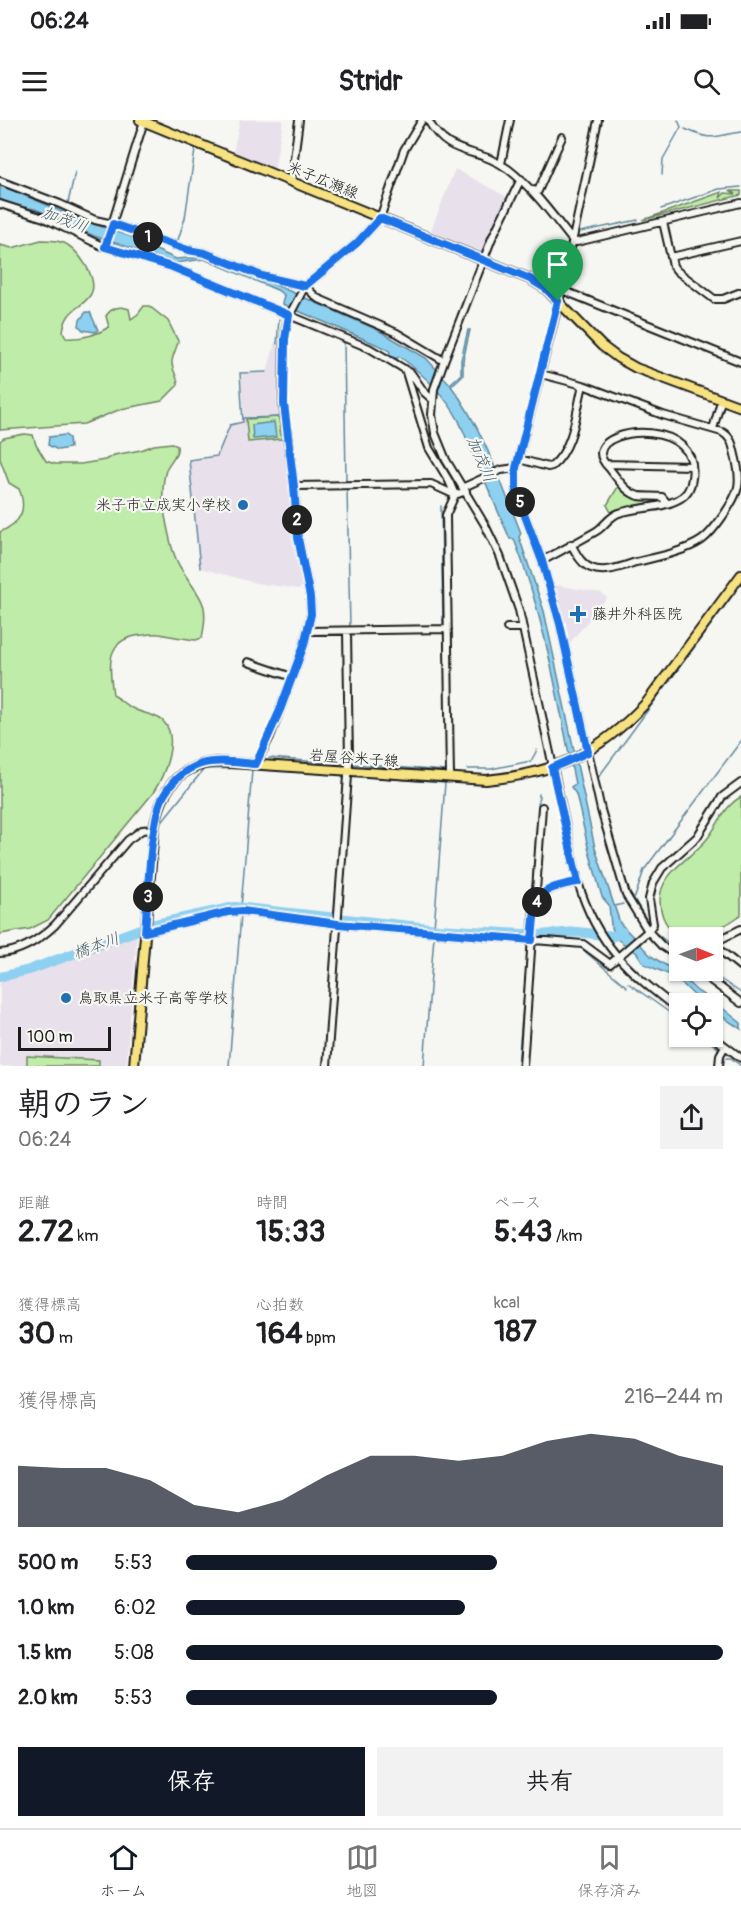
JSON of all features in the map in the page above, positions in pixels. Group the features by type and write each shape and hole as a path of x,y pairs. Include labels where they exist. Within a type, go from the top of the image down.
{"main road":[{"name":"米子広瀬線","path":"142,121 530,279 545,288 602,346 618,358 636,368 741,407"},
{"name":"岩屋谷米子線","path":"134,1066 154,829 158,809 165,792 178,777 191,768 216,762 486,780 514,777 556,766 586,753 608,738 647,702 738,587 741,575"}],"street":[{"path":"162,129 164,120"},
{"path":"291,182 299,120"},
{"path":"256,764 270,737 292,677 308,631 311,614 310,597 298,538 284,404 285,339 290,312 305,286 357,243 380,218 404,150 422,120"},
{"path":"428,120 435,134 447,144 501,164 521,179 573,241 577,242 741,203"},
{"path":"501,164 510,120"},
{"path":"598,120 562,290 516,468 516,492 542,561 560,624 586,753 626,895 648,931 669,951"},
{"path":"105,247 142,121"},
{"path":"531,190 538,191 562,137"},
{"path":"521,179 483,260 434,389 435,433 446,460 467,487 500,556 519,610 556,766 578,882 586,908 616,956 634,975 669,1002"},
{"path":"0,181 94,220 188,250 205,253 262,276 305,286 317,298 391,330 443,364"},
{"path":"0,204 42,217 105,247 172,267 290,312 369,348 405,369 433,400"},
{"path":"663,222 673,266 677,271 714,299 723,299 741,292"},
{"path":"671,257 741,241"},
{"path":"562,290 741,362"},
{"path":"405,369 429,448 455,495"},
{"path":"541,374 583,385 663,415 713,429 729,436 739,475 738,486 728,508 702,540 687,547 658,557 604,570 587,566 571,544"},
{"path":"519,459 548,467 557,462 567,447 583,385"},
{"path":"713,429 721,401"},
{"path":"542,561 599,529 618,513 667,503 676,501 686,493 693,478 692,466 687,452 679,441 646,434 619,436 605,443 601,455 606,464 633,493 638,496 662,497 667,503"},
{"path":"606,464 692,466"},
{"path":"450,778 446,515 455,495 501,470 516,468"},
{"path":"294,486 432,484 455,495"},
{"path":"507,628 523,628"},
{"path":"308,631 448,629"},
{"path":"327,1066 349,771 347,631"},
{"path":"248,662 292,677"},
{"path":"145,928 243,911 532,936 583,944 610,964 653,924 648,905 649,895 662,867 697,837 722,797 741,783"},
{"path":"538,899 536,891 542,807"},
{"path":"0,953 18,949 41,937 62,918 128,840 142,830 154,829"},
{"path":"523,1066 534,909 538,899 545,891 558,885 578,882"},
{"path":"741,929 717,941 716,947 741,967"},
{"path":"712,981 741,1003"},
{"path":"719,1066 720,1055 725,1046 741,1058"}],"shaded area":[{"path":"240,120 283,120 274,170 233,153"},
{"path":"455,169 509,198 484,256 430,233"},
{"path":"275,342 279,342 279,416 244,417 241,374 267,373"},
{"name":"米子市立成実小学校","path":"280,417 295,553 303,586 299,589 256,583 200,568 189,460 217,457 230,425 243,423 244,418"},
{"name":"藤井外科医院","path":"556,585 601,593 607,598 568,645"},
{"name":"鳥取県立米子高等学校","path":"136,931 126,1066 0,1066 0,979 45,966"}],"green space":[{"path":"731,191 741,191 741,195 643,220 722,192 720,198 725,193 736,194"},
{"path":"41,240 58,241 70,246 90,273 93,288 91,294 68,317 63,331 66,338 99,333 109,327 106,316 110,311 119,307 129,309 131,319 144,306 149,306 168,321 178,341 172,364 178,385 162,401 121,409 84,424 0,430 0,245 12,248"},
{"path":"279,417 281,439 248,442 246,419"},
{"path":"24,434 33,435 46,461 55,464 81,464 105,460 114,455 154,445 172,443 177,446 177,452 167,467 164,477 164,512 174,554 202,601 205,615 202,638 196,640 152,634 132,637 116,646 112,654 110,672 113,694 133,708 160,719 168,728 170,747 162,777 153,793 48,920 30,929 0,934 0,532 13,525 20,515 23,504 19,489 9,483 0,459 0,441"},
{"path":"619,485 632,495 659,500 659,502 618,510 612,514 607,505"},
{"path":"741,797 741,915 722,927 669,927 663,917 660,905 663,886 672,872 702,845 735,801"},
{"path":"27,1056 99,1060 99,1066 27,1066"}],"water":[{"name":"加茂川","path":"0,185 85,221 138,239 147,246 176,259 204,257 278,286 378,330 426,358 450,384 461,374 461,360 468,330 470,330 463,361 463,375 451,386 482,438 521,533 519,537 544,611 595,848 620,923 651,956 669,967 669,974 644,964 637,953 617,939 611,925 609,905 602,897 576,794 571,787 575,784 556,691 525,569 514,539 510,539 459,421 440,393 425,377 399,356 397,359 385,348 282,304 284,295 277,290 204,259 176,263 94,236 35,209 12,205 0,199"},
{"path":"86,312 90,312 98,330 95,332 83,330 79,326"},
{"path":"274,422 276,437 253,439 252,425"},
{"path":"65,435 69,438 70,448 58,450 48,445 49,437"},
{"path":"679,981 686,981 700,993 692,993"},
{"path":"723,1008 741,1023 741,1029 723,1017"}],"waterway":[{"path":"662,175 663,159 681,127 678,120"},
{"path":"685,129 708,137 741,132"},
{"path":"177,243 185,218 195,150"},
{"name":"加茂川","path":"68,203 75,172"},
{"path":"661,209 719,189 741,187"},
{"path":"580,232 638,220"},
{"path":"493,244 497,235"},
{"path":"277,344 279,319"},
{"path":"344,341 346,482"},
{"path":"200,568 189,460 217,456 230,425 243,422 240,373 267,372"},
{"path":"244,418 279,417"},
{"path":"300,490 430,487"},
{"path":"347,488 350,628"},
{"path":"299,490 303,549 314,600 313,628"},
{"path":"441,506 443,625"},
{"path":"597,779 735,592"},
{"path":"273,737 311,634"},
{"path":"350,634 353,764 445,771"},
{"path":"266,751 271,741"},
{"path":"632,900 644,870 741,741"},
{"path":"468,769 491,769 531,761 537,750"},
{"path":"269,758 346,764"},
{"path":"163,820 204,769 255,768"},
{"path":"241,908 252,770"},
{"path":"311,772 341,774 344,779 334,918"},
{"path":"356,776 445,783 434,928"},
{"path":"529,934 539,794"},
{"path":"634,899 646,919"},
{"path":"615,906 623,904"},
{"name":"橋本川","path":"0,977 29,970 151,925 235,907 438,929 539,935 577,932 614,936 622,932"},
{"path":"229,1066 241,914"},
{"path":"657,934 669,943"},
{"path":"424,1066 434,936"},
{"path":"518,1066 528,945"},
{"path":"582,949 627,987"},
{"path":"723,981 741,993"},
{"path":"628,983 669,1012"},
{"path":"717,1047 717,1054"},
{"path":"721,1058 731,1058 741,1066"}],"place":[{"name":"米子市立成実小学校","path":"243,505"},
{"name":"藤井外科医院","path":"578,614"},
{"name":"鳥取県立米子高等学校","path":"66,998"}],"route":[{"path":"380,218 530,279 545,288 558,301 516,468 515,483 516,492 542,561 560,624 588,752 552,768 578,882 558,885 545,891 538,899 534,909 532,940 338,924 243,911 228,912 145,932 154,829 158,809 165,792 178,777 191,768 203,764 216,762 256,764 270,737 304,645 311,614 310,597 298,538 284,404 285,335 289,315 172,267 105,247 113,224 188,250 205,253 262,276 305,286 357,243 380,218"}]}
